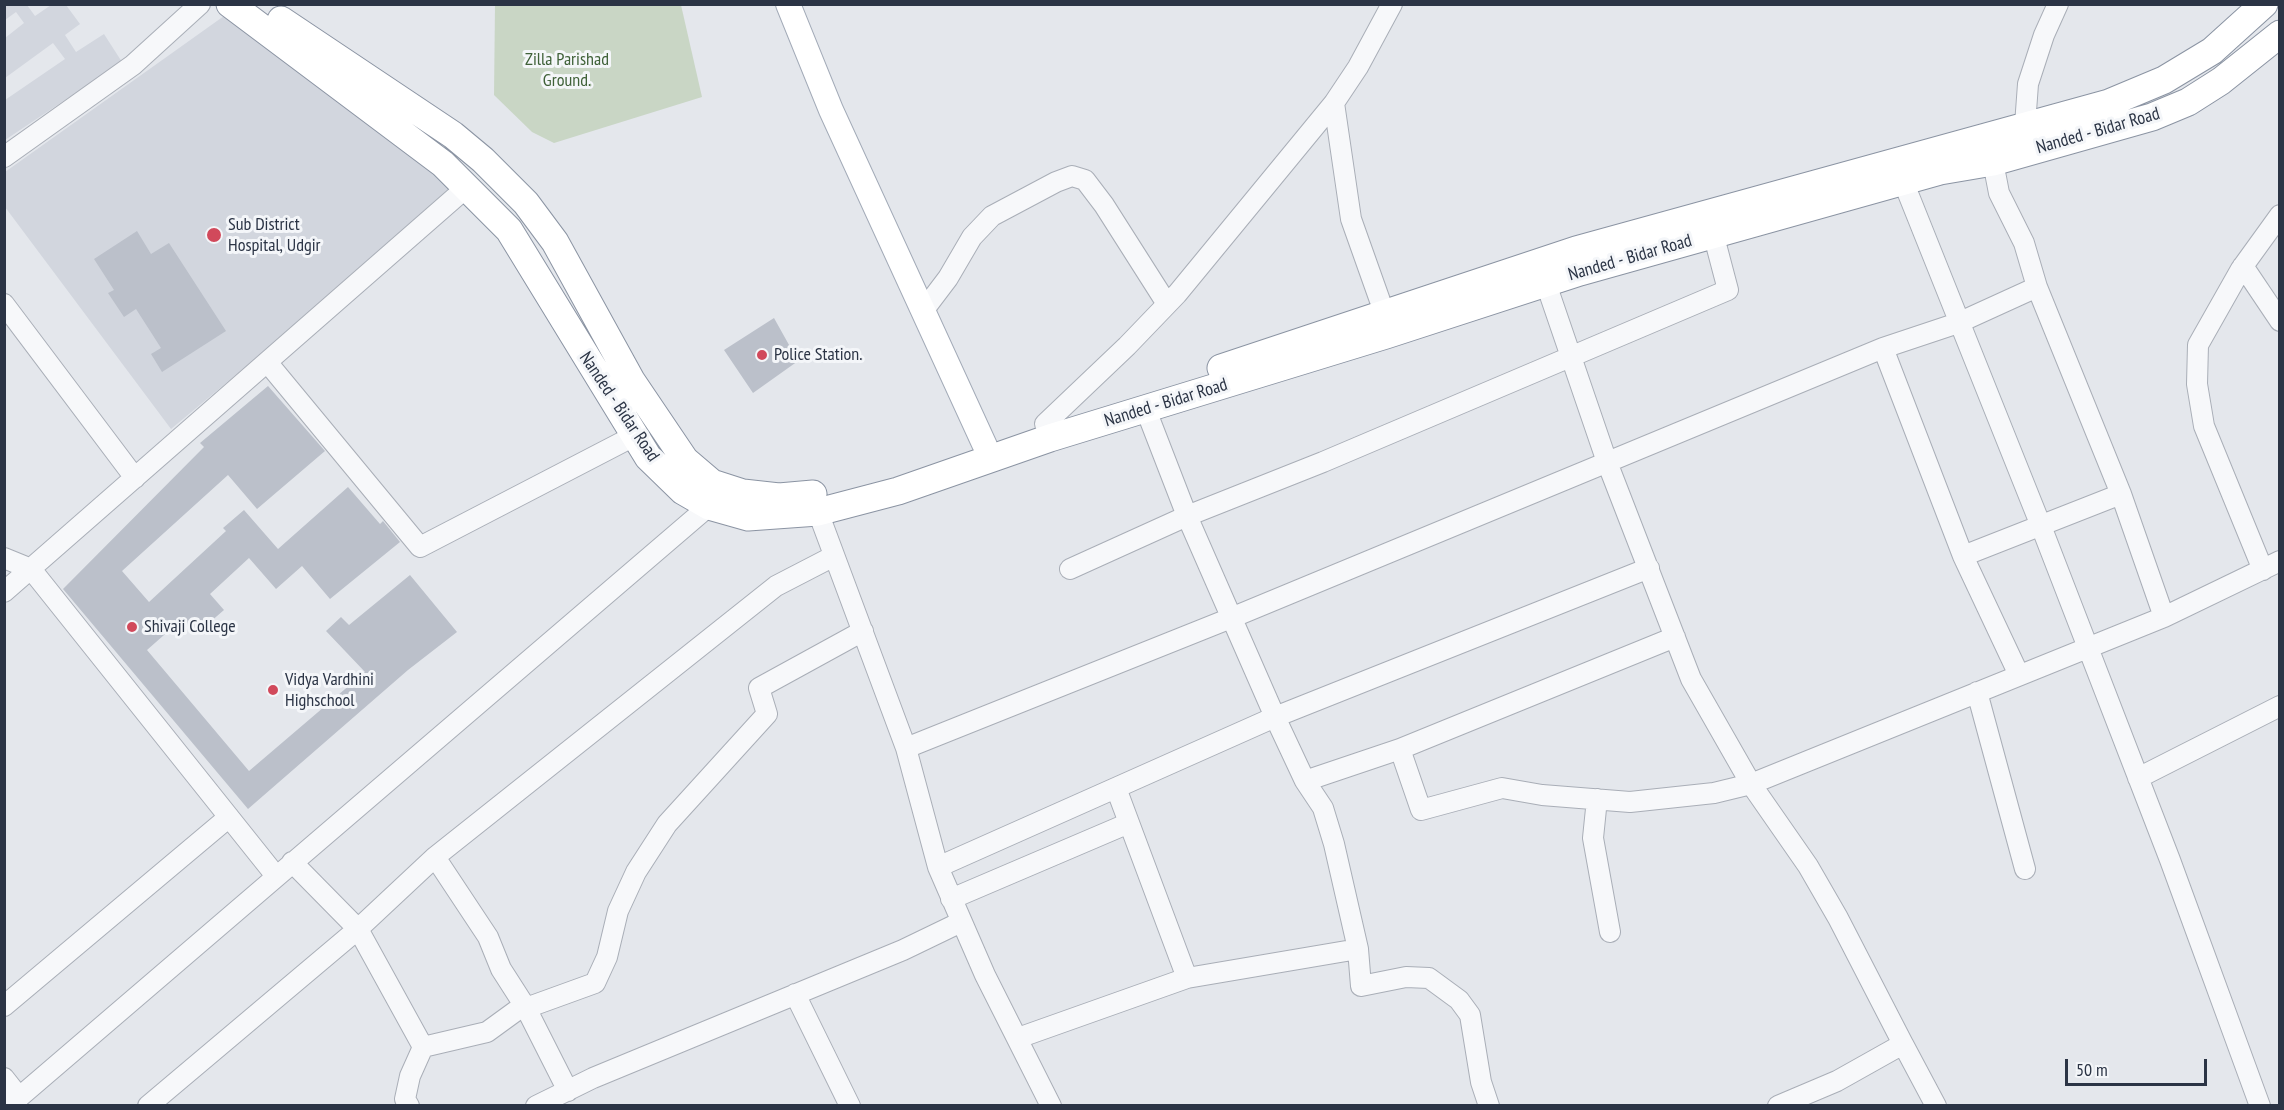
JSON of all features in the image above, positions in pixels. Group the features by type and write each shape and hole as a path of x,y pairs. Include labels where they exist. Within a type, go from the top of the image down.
{"highway":[{"name":"Nanded - Bidar Road","path":"230,4 443,164 467,187 509,230 648,457 683,491 709,506 748,517 818,512 898,491 988,452 1045,424 1385,323 1542,273 2028,138 2152,117 2188,102 2221,81 2280,34"},
{"name":"Nanded - Bidar Road","path":"258,4 453,135 483,160 526,203 555,242 652,413 685,460 712,483 742,493 779,497 830,493 988,452 1146,410 1385,323"},
{"name":"Nanded - Bidar Road","path":"1542,273 1713,233 1940,171 1994,162 2028,138 2164,80 2212,51 2264,4"}],"main road":[{"path":"788,4 831,110 988,452"}],"street":[{"path":"4,157 134,65 200,4"},
{"path":"1045,424 1167,304 1334,103 1370,47 1392,4"},
{"path":"2028,138 2028,84 2044,35 2058,4"},
{"path":"1334,103 1351,219 1385,323"},
{"path":"1994,162 1999,193 2024,243 2037,287 2121,494 2164,617"},
{"path":"923,311 948,278 972,237 992,216 1072,176 1085,180 1104,205 1167,304"},
{"path":"1903,181 2041,526 2260,1106"},
{"path":"4,592 467,187"},
{"path":"1400,749 1421,810 1502,789 1542,795 1630,802 1714,793 1751,784 2086,646 2164,617 2271,565 2204,426 2197,384 2198,345 2243,266 2280,215"},
{"path":"1070,569 1187,516 1728,290 1713,233"},
{"path":"2243,266 2280,321"},
{"path":"1542,273 1573,356 1607,462 1690,679 1751,784 1808,866 1838,918 1936,1106"},
{"path":"906,748 1231,618 1883,348 1958,323 2037,287"},
{"path":"4,304 135,478"},
{"path":"1883,348 1963,556 2019,675"},
{"path":"267,362 420,547 634,436"},
{"path":"1146,410 1187,516 1275,717 1305,781 1323,808 1334,843 1358,949 1361,986 1406,977 1429,978 1459,1000 1470,1015 1481,1082 1489,1106"},
{"path":"1963,556 2121,494"},
{"path":"4,1078 14,1101 709,506"},
{"path":"818,512 906,748 938,867 985,975 1051,1106"},
{"path":"148,1106 358,929 435,857 776,586 834,556"},
{"path":"4,558 31,569 276,876"},
{"path":"938,867 1275,717 1649,568"},
{"path":"423,1047 487,1032 520,1008 526,1008 595,983 607,957 618,911 643,862 668,824 768,714 759,688 862,631"},
{"path":"1305,781 1400,749 1675,637"},
{"path":"1977,692 2025,869"},
{"path":"2138,778 2280,706"},
{"path":"1116,788 1187,978"},
{"path":"1597,798 1593,838 1610,932"},
{"path":"4,1006 229,817"},
{"path":"951,898 1129,823"},
{"path":"435,857 488,937 501,969 526,1008 567,1091"},
{"path":"292,862 358,929 423,1047"},
{"path":"536,1106 903,950 961,922"},
{"path":"1018,1038 1187,978 1358,949"},
{"path":"795,994 850,1106"},
{"path":"1778,1106 1837,1081 1903,1044"},
{"path":"409,1106 405,1099 410,1076 423,1047"}],"shaded area":[{"path":"5,5 27,5 35,16 51,5 66,5 80,24 65,35 76,52 104,34 122,62 5,140 5,100 65,59 53,43 5,78 5,38 24,23 16,12 5,20"},
{"name":"Sub District Hospital, Udgir","path":"224,16 454,188 370,263 171,429 5,207 5,172"}],"green space":[{"name":"Zilla Parishad Ground.","path":"495,5 681,5 702,97 554,143 532,132 494,95"}],"building":[{"path":"137,231 151,254 169,243 226,331 162,372 151,354 161,348 136,309 124,317 108,293 114,290 94,259"},
{"name":"Police Station.","path":"774,318 798,361 753,393 724,350"},
{"name":"Shivaji College","path":"268,386 325,451 257,509 228,475 122,571 149,602 226,531 223,528 244,510 278,549 348,487 380,524 383,521 400,542 330,599 302,566 276,589 249,558 210,594 224,610 195,635 181,620 147,650 249,771 365,672 326,631 341,617 349,625 410,575 457,632 408,670 248,809 63,589 204,447 200,443"}],"place":[{"name":"Sub District Hospital, Udgir","path":"214,235"},
{"name":"Police Station.","path":"762,355"},
{"name":"Shivaji College","path":"132,627"},
{"name":"Vidya Vardhini Highschool","path":"273,690"}]}
